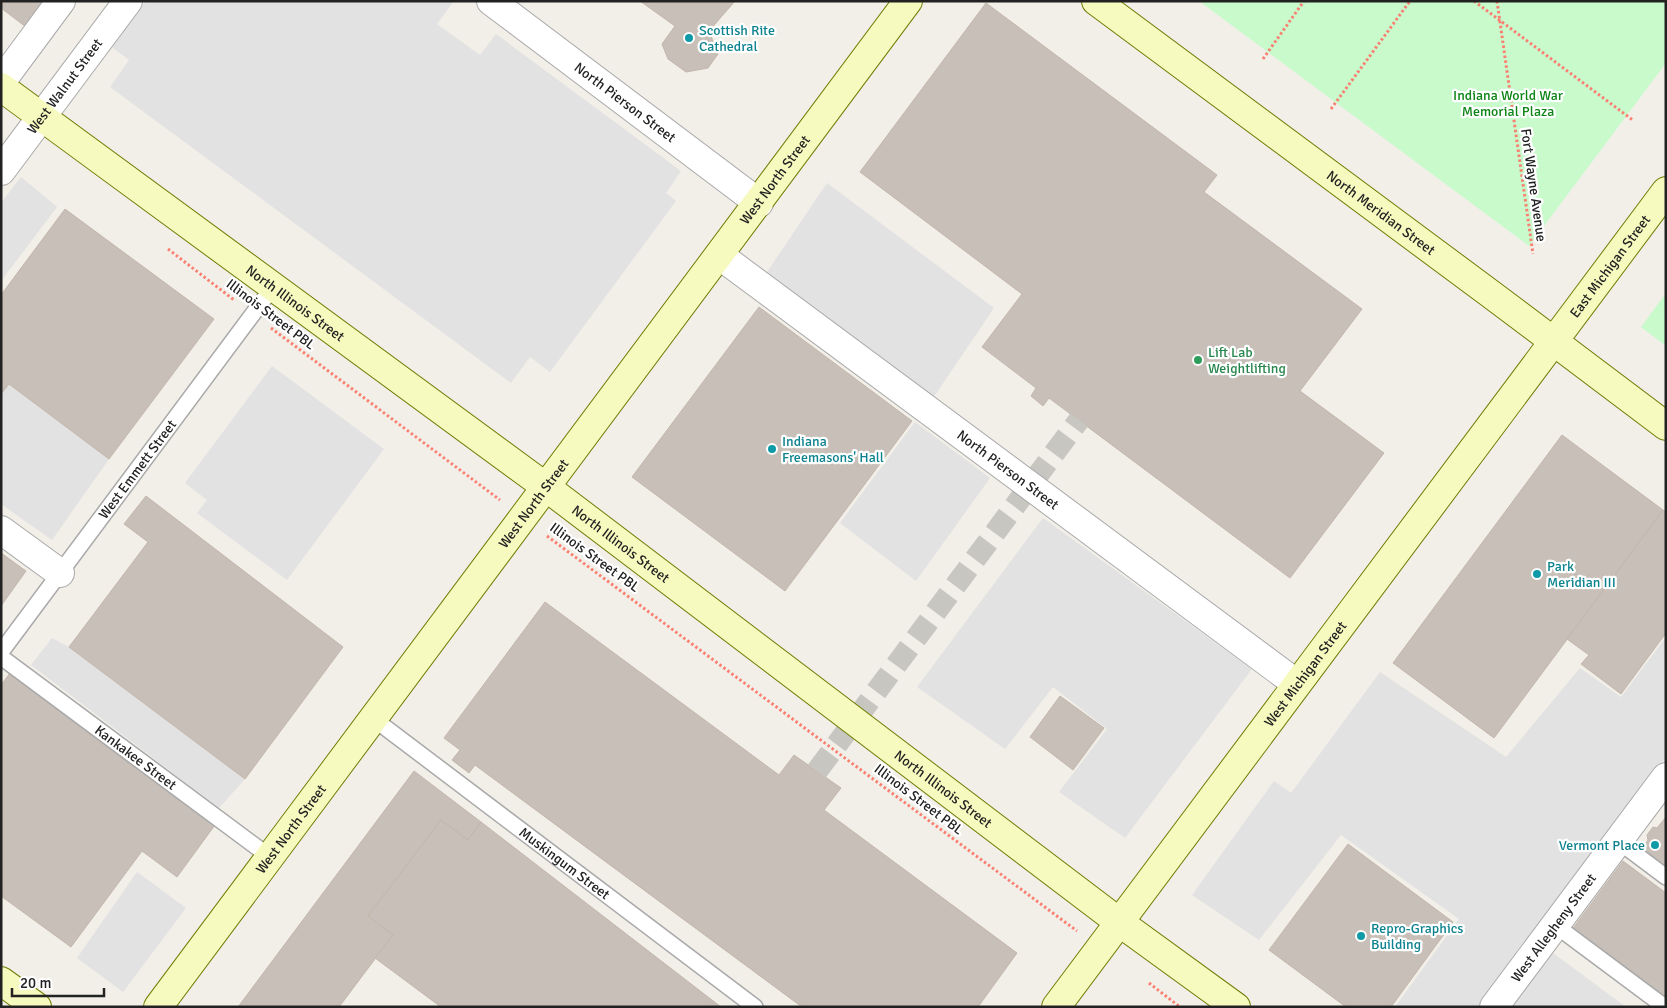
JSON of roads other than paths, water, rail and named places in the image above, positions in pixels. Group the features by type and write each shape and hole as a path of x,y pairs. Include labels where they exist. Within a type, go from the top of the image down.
{"main road":[{"name":"West North Street","path":"158,1007 908,1"},
{"name":"North Meridian Street","path":"1096,1 1666,426"},
{"name":"North Illinois Street","path":"1,87 546,487 1119,922 1236,1007"},
{"name":"East Michigan Street","path":"1554,341 1666,191"},
{"name":"West Michigan Street","path":"1056,1007 1554,341"},
{"path":"1,981 37,1007"}],"street":[{"path":"1,82 62,1"},
{"name":"West Walnut Street","path":"1,171 128,1"},
{"name":"North Pierson Street","path":"491,1 759,203"},
{"name":"North Pierson Street","path":"719,255 1297,684"},
{"path":"1,530 60,573"},
{"name":"West Allegheny Street","path":"1494,1007 1666,777"}],"lane":[{"name":"West Emmett Street","path":"1,652 273,287"},
{"name":"Kankakee Street","path":"1,657 270,856"},
{"name":"Muskingum Street","path":"374,719 755,1007"},
{"path":"1618,841 1666,877"},
{"path":"1556,925 1665,1007"}],"tunnel":[{"path":"817,771 1079,420"}],"place":[{"name":"Scottish Rite Cathedral","path":"689,38"},
{"name":"Lift Lab Weightlifting","path":"1198,360"},
{"name":"Indiana Freemasons' Hall","path":"772,449"},
{"name":"Park Meridian III","path":"1537,574"},
{"name":"Vermont Place","path":"1655,845"},
{"name":"Repro-Graphics Building","path":"1361,936"}],"park label":[{"name":"Indiana World War Memorial Plaza","path":"1508,104"}]}
